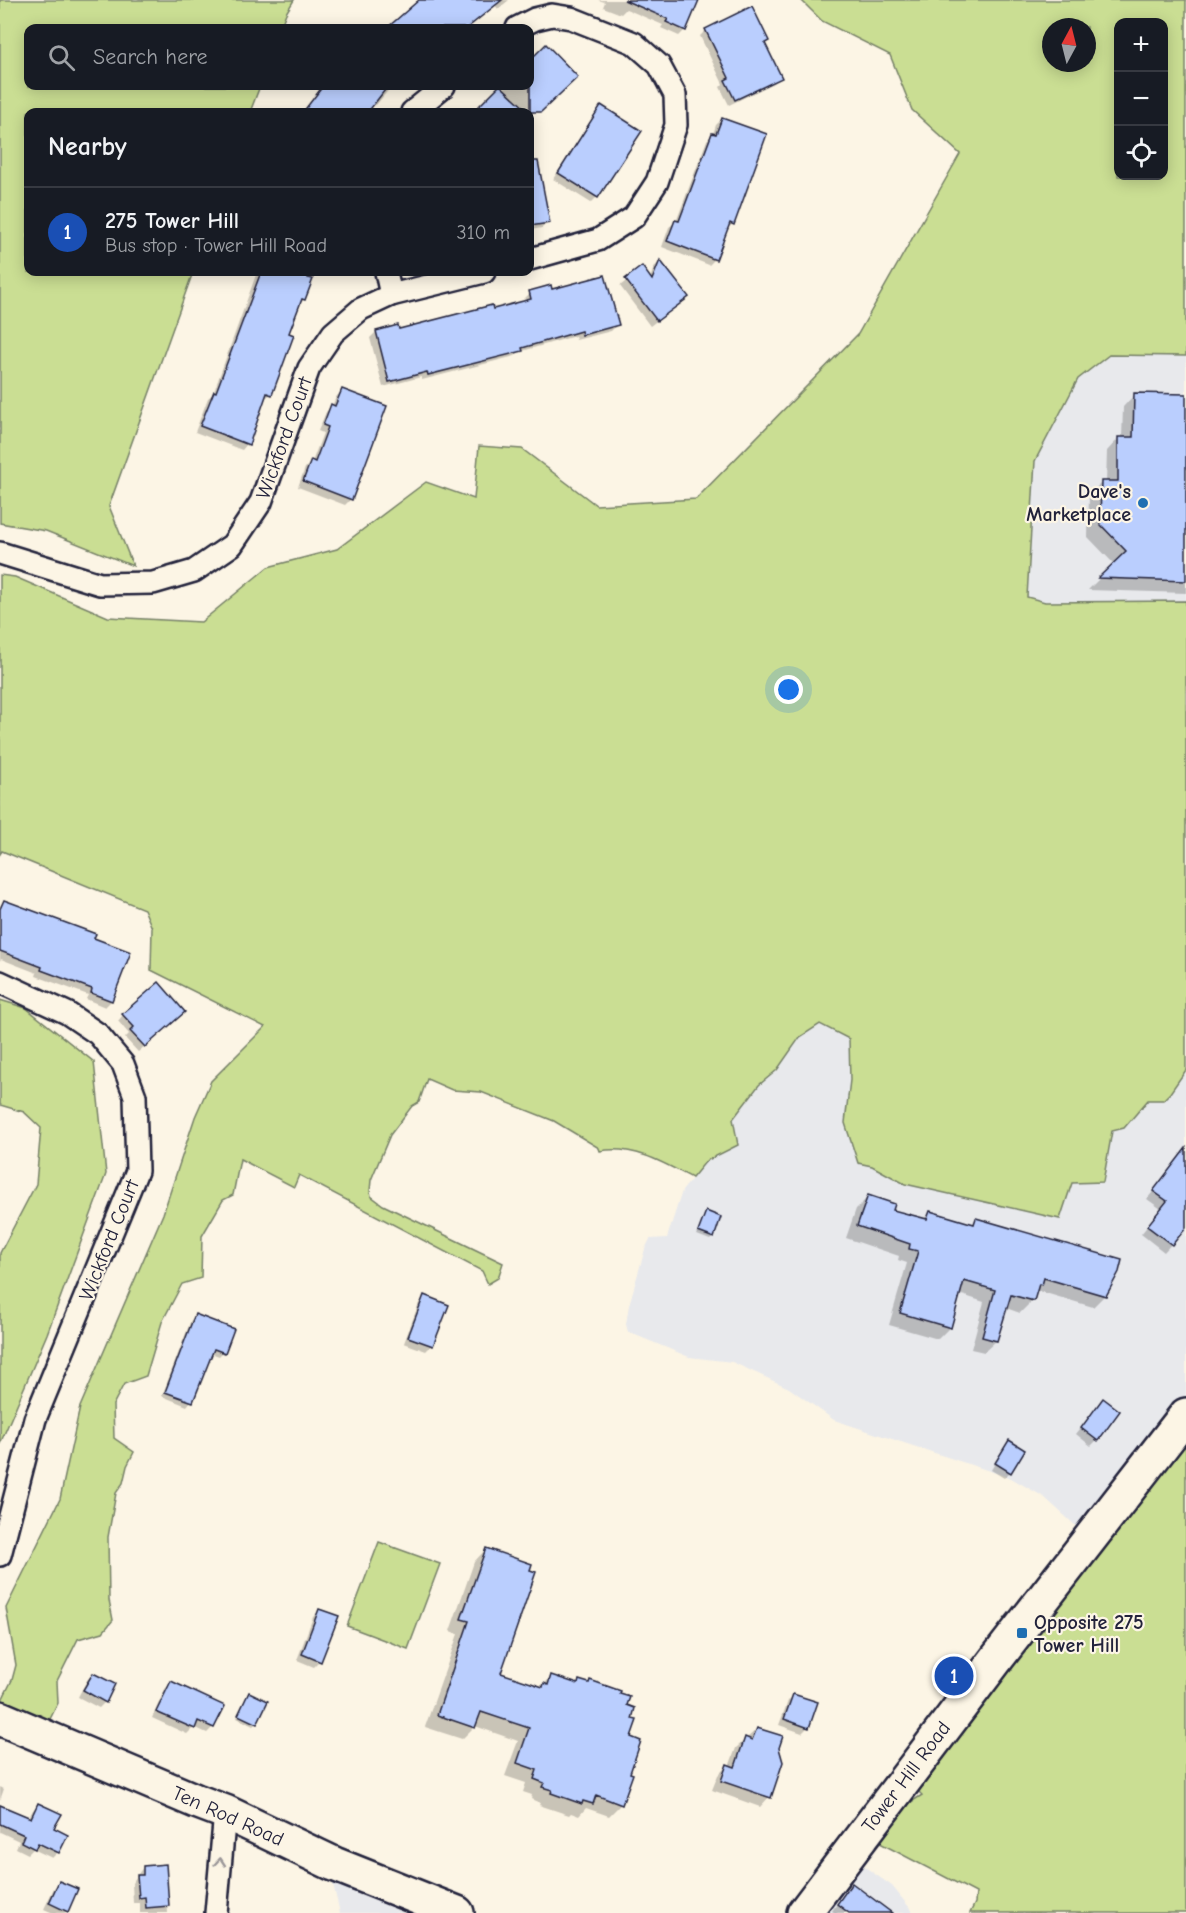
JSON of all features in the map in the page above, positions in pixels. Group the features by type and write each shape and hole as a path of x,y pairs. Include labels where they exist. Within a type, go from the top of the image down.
{"main road":[{"name":"Tower Hill Road","path":"804,1913 998,1657 1186,1415"},
{"name":"Ten Rod Road","path":"0,1718 225,1812 334,1864 457,1913"}],"street":[{"path":"525,24 552,15 571,18 634,43 659,65 675,95 676,125 657,182 634,217 598,240 534,258"},
{"path":"417,108 439,90"},
{"path":"387,276 391,296"},
{"name":"Wickford Court","path":"0,553 100,584 153,583 194,571 232,545 261,502 309,368 333,333 361,309 391,296 468,276"},
{"name":"Wickford Court","path":"0,982 67,1013 98,1034 123,1064 135,1096 137,1171 34,1419 0,1555"},
{"path":"216,1913 225,1812"}],"shaded area":[{"path":"1109,355 1186,356 1186,601 1045,602 1027,597 1035,461 1078,379"},
{"path":"820,1024 849,1039 850,1080 845,1123 858,1163 872,1166 905,1184 1059,1218 1072,1183 1103,1182 1112,1131 1124,1128 1148,1100 1163,1100 1186,1070 1186,1412 1087,1536 1044,1497 1011,1478 834,1420 789,1388 732,1362 689,1357 628,1332 626,1324 629,1305 650,1239 667,1238 682,1191 706,1161 738,1145 733,1119 759,1085 777,1070 800,1037"},
{"path":"855,1860 892,1886 914,1913 804,1913"},
{"path":"332,1875 429,1913 340,1913"}],"green space":[{"path":"0,0 294,0 282,24 24,24 24,90 258,90 252,108 24,108 24,276 192,276 109,506 133,566 46,531 0,523"},
{"path":"801,0 1186,0 1186,356 1109,355 1078,379 1035,461 1027,597 1045,602 1186,601 1186,1070 1163,1100 1148,1100 1124,1128 1112,1131 1103,1182 1072,1183 1060,1219 905,1184 872,1166 858,1163 845,1123 850,1080 849,1039 820,1024 800,1037 777,1070 759,1085 733,1119 738,1145 706,1161 692,1178 660,1161 637,1153 600,1151 599,1148 554,1121 481,1092 452,1090 427,1079 419,1102 412,1106 390,1135 371,1180 371,1196 383,1205 503,1263 498,1278 488,1284 482,1271 299,1175 294,1187 240,1159 233,1195 223,1200 202,1236 201,1278 182,1284 162,1322 146,1376 124,1384 113,1405 114,1438 134,1452 127,1466 123,1483 116,1493 108,1537 109,1600 113,1620 103,1632 78,1639 57,1681 58,1703 47,1725 1,1702 12,1680 16,1665 6,1608 60,1499 80,1407 163,1214 195,1117 211,1081 265,1027 151,970 152,928 144,909 2,851 0,854 0,575 15,577 108,617 201,622 268,567 337,549 426,482 474,499 479,446 522,449 596,505 696,499 858,334 960,154 912,110 890,55 822,21"},
{"path":"0,1000 26,1008 94,1062 106,1174 47,1334 0,1444 0,1253 36,1184 41,1128 24,1112 0,1105"},
{"path":"1186,1412 1186,1913 970,1913 975,1903 976,1893 878,1842 897,1811 922,1795 905,1778"},
{"path":"379,1542 440,1564 408,1649 347,1626"}],"building":[{"path":"419,0 502,0 472,24 392,24"},
{"path":"624,0 699,0 686,31 666,22 668,19"},
{"path":"752,6 769,41 765,43 782,78 735,100 725,80 729,78 705,29"},
{"path":"546,44 578,77 541,112 534,112 534,108 530,108 530,90 534,90 534,56"},
{"path":"320,90 385,90 371,108 306,108"},
{"path":"495,90 505,90 525,108 477,108"},
{"path":"601,105 642,131 598,198 558,173"},
{"path":"722,118 767,134 734,225 730,223 716,260 667,241 675,220 679,221 712,133 716,134"},
{"path":"534,161 538,161 550,223 534,225"},
{"path":"660,260 689,297 657,321 625,279 642,266 652,280"},
{"path":"605,275 619,325 582,335 581,331 522,348 523,351 428,375 427,372 389,382 376,331 398,325 399,329 492,305 493,309 531,299 529,291 551,285 552,289"},
{"path":"260,276 309,276 308,278 313,279 305,300 302,299 289,333 294,335 272,395 267,393 249,445 200,426 214,391 216,392"},
{"path":"342,389 387,406 352,500 303,481 311,460 315,462 328,427 323,425 331,404 335,406"},
{"name":"Dave's Marketplace","path":"1134,393 1186,394 1186,581 1098,578 1126,551 1100,524 1101,481 1118,481 1118,437 1133,437"},
{"path":"4,900 96,934 94,938 131,952 112,1001 91,993 92,989 41,970 42,967 0,951 0,909"},
{"path":"159,982 185,1012 145,1047 130,1031 134,1027 122,1014"},
{"path":"1186,1148 1186,1228 1172,1245 1147,1226 1167,1201 1153,1191"},
{"path":"868,1195 895,1204 893,1210 927,1219 930,1211 974,1224 976,1218 1122,1260 1119,1272 1106,1296 1044,1278 1042,1285 1039,1284 1034,1301 1011,1295 997,1341 982,1337 995,1290 964,1281 951,1328 900,1313 918,1251 909,1249 910,1244 857,1226"},
{"path":"706,1211 721,1217 714,1238 698,1232"},
{"path":"424,1295 449,1305 433,1346 408,1337"},
{"path":"195,1314 234,1329 225,1353 214,1349 193,1402 165,1392"},
{"path":"1103,1398 1120,1411 1098,1441 1081,1428"},
{"path":"1009,1440 1025,1450 1011,1473 995,1463"},
{"path":"486,1548 532,1564 530,1570 536,1572 501,1673 543,1687 544,1683 548,1685 551,1675 578,1684 579,1680 589,1683 590,1680 621,1691 620,1694 630,1697 627,1705 635,1708 632,1719 637,1720 631,1737 641,1741 622,1805 596,1795 593,1804 583,1801 582,1804 551,1793 552,1790 542,1787 544,1783 534,1779 537,1770 517,1763 529,1728 481,1712 475,1728 437,1715 469,1621 461,1619"},
{"path":"319,1609 339,1616 321,1662 302,1654"},
{"path":"93,1673 115,1684 106,1703 83,1690"},
{"path":"171,1681 225,1706 214,1728 198,1721 195,1729 156,1712"},
{"path":"249,1692 268,1701 257,1724 238,1715"},
{"path":"793,1694 818,1702 809,1728 784,1719"},
{"path":"757,1728 783,1736 779,1748 783,1762 771,1798 721,1781 727,1764 735,1767 745,1737 752,1740"},
{"path":"38,1803 62,1814 54,1828 68,1835 59,1853 38,1843 35,1849 21,1842 24,1835 0,1824 0,1805 31,1818"},
{"path":"166,1864 169,1906 146,1908 145,1897 139,1898 137,1875 143,1875 143,1866"},
{"path":"59,1881 78,1889 68,1912 49,1903"},
{"path":"852,1883 892,1913 849,1913 837,1904"}],"place":[{"name":"Dave's Marketplace","path":"1143,503"},
{"name":"Opposite 275 Tower Hill","path":"1022,1633"},
{"name":"275 Tower Hill","path":"954,1676"}]}
